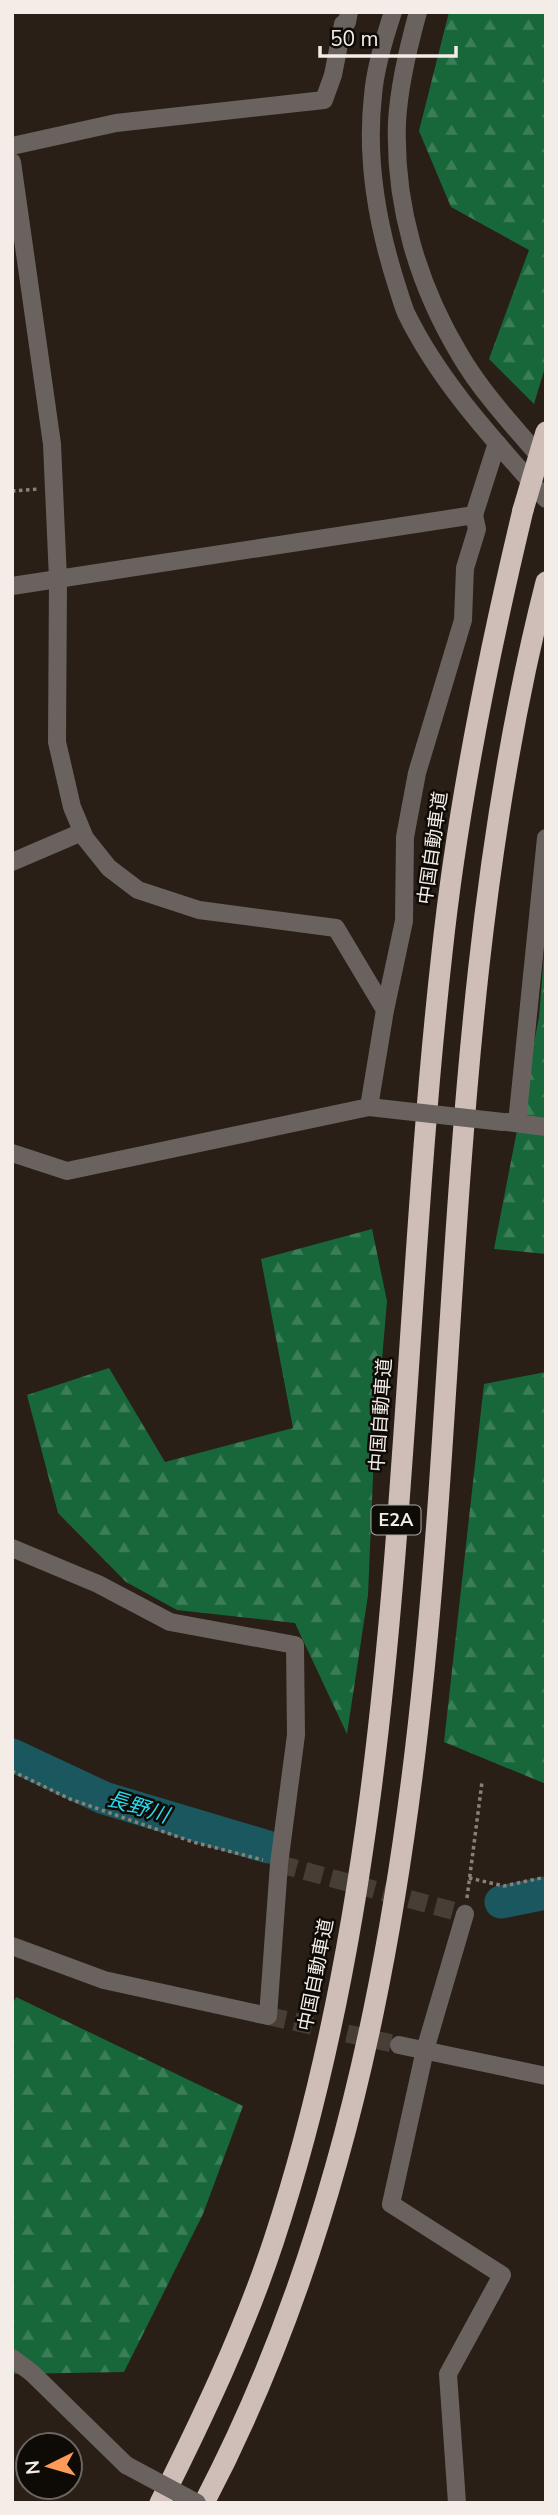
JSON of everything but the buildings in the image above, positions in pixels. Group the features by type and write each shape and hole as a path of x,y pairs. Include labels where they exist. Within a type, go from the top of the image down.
{"highway":[{"name":"中国自動車道","path":"160,2503 237,2340 273,2242 304,2140 345,1946 370,1796 385,1660 419,1200 443,937 480,697 523,510 546,432"},
{"name":"E2A","path":"204,2503 228,2457 272,2356 310,2252 342,2147 365,2054 393,1910 425,1651 439,1496 457,1202 480,953 510,756 546,582"}],"street":[{"path":"12,146 116,123 324,100 343,24 349,12"},
{"path":"393,12 373,94 371,148 376,207 406,312 447,379 497,443 546,499"},
{"path":"418,12 405,58 397,121 399,177 412,250 431,302 461,358 546,464"},
{"path":"12,162 52,444 58,579 57,742 72,807 85,838 109,868 138,890 199,910 336,928 385,1010"},
{"path":"369,1107 385,1010 404,921 405,837 417,773 463,620 465,568 477,529 474,515 497,443"},
{"path":"12,586 474,515"},
{"path":"12,862 82,831"},
{"path":"510,1123 546,838"},
{"path":"12,1153 67,1171 369,1107 546,1127"},
{"path":"12,1548 98,1584 170,1622 295,1645 296,1735 279,1864 268,2016 104,1980 12,1946"},
{"path":"457,2503 448,2374 502,2275 391,2204 425,2050 465,1914"},
{"path":"399,2045 546,2076"},
{"path":"12,2358 32,2373 126,2465 197,2503"}],"path":[{"path":"12,491 54,488"},
{"path":"12,1771 69,1800 193,1842 279,1864"},
{"path":"465,1914 482,1782"},
{"path":"469,1878 504,1886 546,1877"}],"green space":[{"path":"449,12 546,12 546,364 534,404 489,359 529,250 451,207 419,131"},
{"path":"546,929 546,1254 494,1249 539,1017"},
{"path":"372,1229 387,1301 374,1453 368,1595 347,1734 295,1623 177,1610 126,1582 58,1513 27,1395 109,1368 165,1462 293,1428 261,1259"},
{"path":"546,1372 546,1784 444,1742 484,1384"},
{"path":"16,1997 243,2106 203,2214 124,2372 12,2374 12,2005"}],"waterway":[{"name":"長野川","path":"12,1755 104,1798 268,1847"},
{"name":"長野川","path":"501,1902 546,1893"}],"tunnel":[{"path":"279,1864 465,1914"},
{"path":"268,2016 399,2045"}]}
